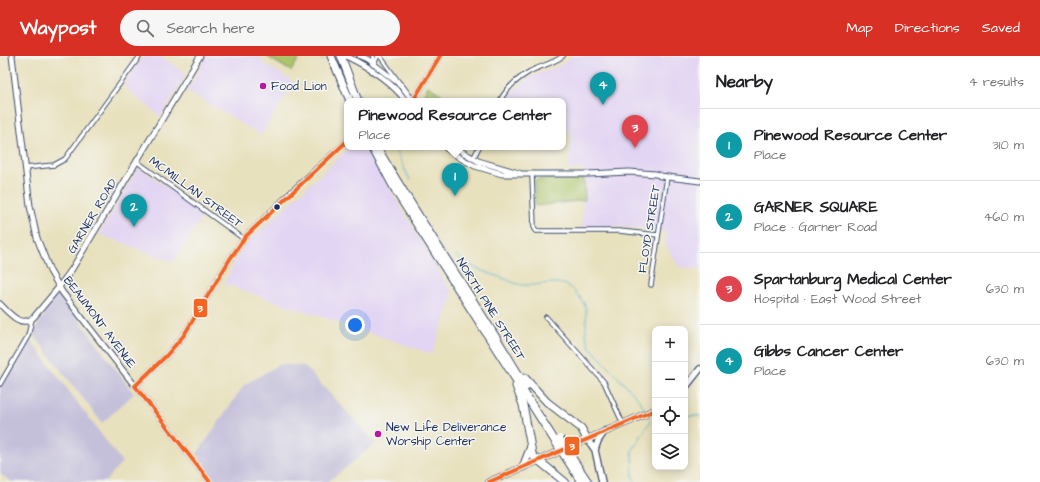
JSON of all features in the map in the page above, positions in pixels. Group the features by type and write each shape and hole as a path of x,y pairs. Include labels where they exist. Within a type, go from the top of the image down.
{"highway":[{"path":"331,56 349,98"},
{"path":"341,56 357,98"},
{"name":"NORTH PINE STREET","path":"374,150 397,193 570,459 588,482"},
{"name":"NORTH PINE STREET","path":"379,150 444,254 506,359"},
{"path":"506,359 555,409 581,428 587,439"},
{"path":"506,359 523,405 530,450 533,456 565,482"},
{"path":"523,467 530,450"},
{"name":"NORTH PINE STREET","path":"570,459 581,482"}],"main road":[{"path":"688,384 700,369"},
{"path":"489,482 652,411"},
{"path":"595,450 598,441 606,431"},
{"path":"587,439 595,450 602,482"}],"street":[{"name":"BEAUMONT AVENUE","path":"12,56 30,206 37,238 44,256 59,287 210,482"},
{"path":"25,168 54,165 64,159 140,56"},
{"name":"GARNER ROAD","path":"0,384 28,336 32,319 59,287 80,256 200,56"},
{"path":"346,56 372,65 401,85"},
{"path":"372,65 373,56"},
{"path":"372,65 379,56 411,98"},
{"path":"415,98 440,56"},
{"path":"502,98 510,87 524,75 554,62 563,56"},
{"path":"364,57 403,98"},
{"path":"384,72 391,71"},
{"path":"135,386 180,340 244,239 290,193 344,145"},
{"path":"449,150 455,155 472,162 520,174 532,175 621,172 632,175 700,181"},
{"path":"458,150 472,162"},
{"path":"472,162 478,150"},
{"name":"MCMILLAN STREET","path":"136,161 244,239"},
{"path":"532,175 534,227 536,231 619,231 658,235"},
{"name":"FLOYD STREET","path":"651,285 664,177"},
{"path":"0,304 17,320 26,321 32,319"},
{"path":"546,316 604,382 623,424"}],"shaded area":[{"path":"144,56 161,56 186,74 161,117 125,87 125,82"},
{"path":"207,56 263,56 261,62 294,82 261,135 187,91"},
{"path":"572,56 700,56 700,269 679,267 666,245 666,232 619,226 582,227 583,169 568,170 572,131 566,130 566,98 506,98 531,77 561,65"},
{"path":"347,150 367,150 453,295 432,354 224,284 242,248"},
{"path":"139,167 204,214 174,262 99,234"},
{"path":"61,295 134,394 102,423 33,334 53,298"},
{"path":"29,338 122,462 105,482 12,482 0,474 0,388"},
{"path":"280,364 304,366 376,443 328,482 217,482 197,454 244,385"}],"green space":[{"path":"266,56 301,56 291,71"},
{"path":"428,86 447,98 422,98"},
{"path":"584,178 585,200 535,206 535,180"}],"waterway":[{"path":"319,56 323,61"},
{"path":"395,150 410,180"},
{"path":"456,255 473,267 518,284 531,285 556,283 566,285 571,288 580,297 585,306 586,334 590,347 641,402 644,409"},
{"path":"688,415 700,416"},
{"path":"635,482 633,476 632,451 651,420"}],"transit line":[{"name":"3","path":"415,98 440,56"},
{"name":"3","path":"210,482 135,386 166,356 184,335 230,259 246,236 344,144"},
{"name":"3","path":"489,482 652,411"}],"place":[{"name":"Food Lion","path":"263,86"},
{"name":"Gibbs Cancer Center","path":"603,105"},
{"name":"Spartanburg Medical Center","path":"635,148"},
{"name":"Pinewood Resource Center","path":"455,196"},
{"name":"GARNER SQUARE","path":"134,227"},
{"name":"New Life Deliverance Worship Center","path":"378,434"}]}
